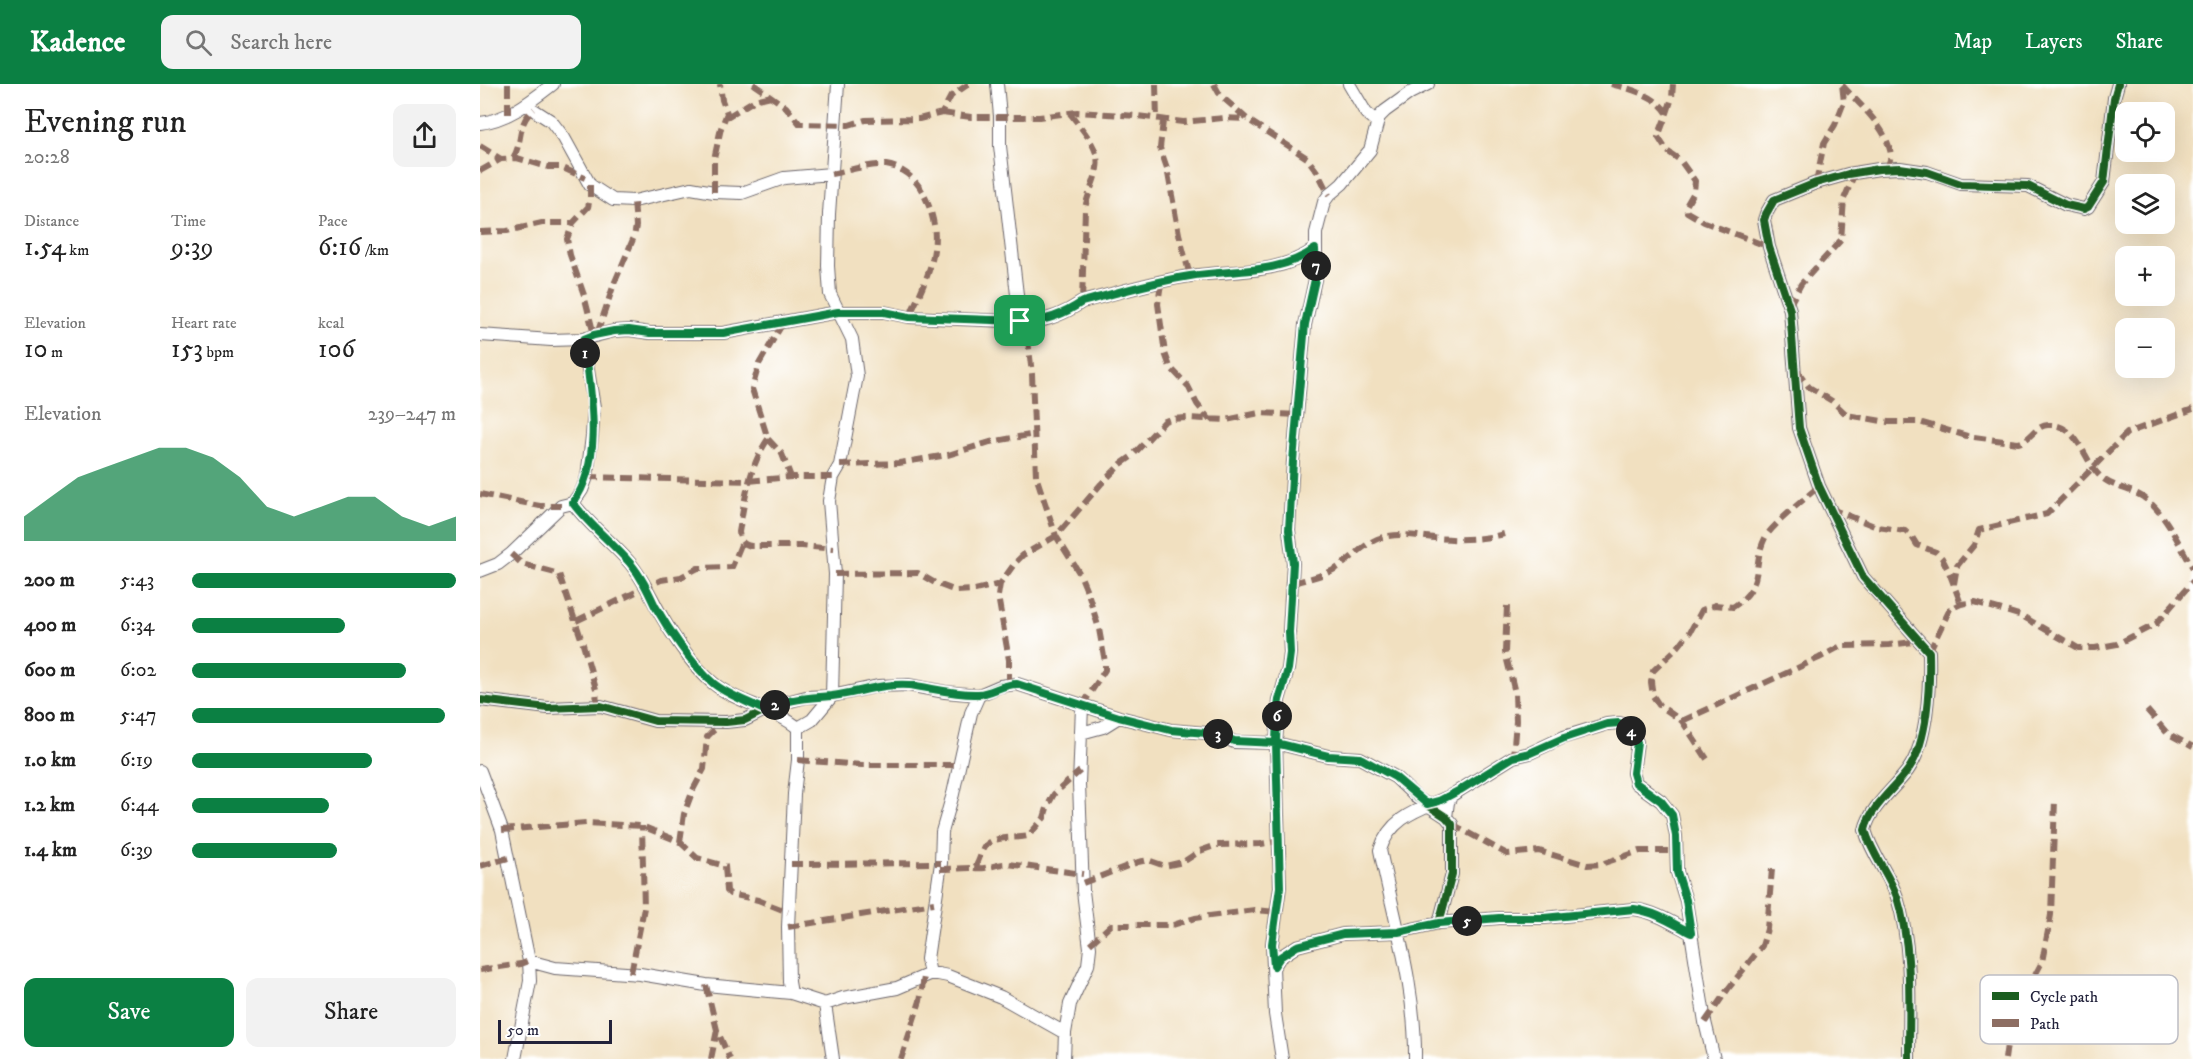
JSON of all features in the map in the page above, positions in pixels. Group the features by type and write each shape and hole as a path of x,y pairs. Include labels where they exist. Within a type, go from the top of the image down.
{"street":[{"path":"480,123 496,121 526,105 553,84"},
{"path":"798,728 812,720 832,696 835,574 829,501 833,477 840,465 857,376 852,339 830,294 828,266 831,174 838,84"},
{"path":"997,84 1000,146 1020,321"},
{"path":"1349,84 1366,114 1377,122"},
{"path":"1282,1059 1275,1014 1273,936 1280,887 1276,743 1279,700 1290,653 1293,563 1289,530 1293,461 1305,324 1316,275 1316,232 1324,202 1367,155 1372,145 1377,122 1385,111 1410,93 1428,84"},
{"path":"1909,1059 1909,974 1902,915 1892,885 1872,849 1865,830 1874,812 1909,769 1915,755 1929,700 1929,652 1863,577 1819,486 1799,428 1790,310 1769,247 1764,220 1774,200 1789,193 1848,174 1894,168 1927,171 1961,184 2028,186 2066,205 2084,209 2088,207 2104,182 2114,98 2118,84"},
{"path":"526,105 551,121 564,138 590,185 613,200 634,201 691,188 742,193 784,178 831,174"},
{"path":"480,335 524,339 584,339 621,330 650,333 723,333 838,312 884,312 909,317 1044,321 1082,302 1190,276 1278,267 1301,258 1315,249"},
{"path":"480,571 498,564 511,554 561,506 573,503 582,490 587,477 594,407 584,339"},
{"path":"573,503 584,518 630,563 647,586 675,638 714,684 766,711 786,718 798,728"},
{"path":"480,700 548,708 601,706 655,721 739,721 766,711 775,705 806,697 832,696 894,685 979,694 1009,684 1017,684 1082,706 1171,730 1218,734 1234,741 1276,743 1328,756 1360,758 1395,777 1452,824 1453,868 1450,889 1439,923"},
{"path":"930,974 927,958 941,863 942,832 971,713 979,694"},
{"path":"1064,1059 1065,1033 1070,1004 1088,965 1090,948 1083,891 1079,784 1082,706"},
{"path":"1081,733 1103,728 1119,717"},
{"path":"1415,1059 1408,976 1380,850 1384,836 1394,825 1427,804 1452,795 1513,757 1530,753 1557,740 1607,724 1619,723 1625,725 1637,742 1633,773 1636,783 1661,801 1672,815 1676,836 1677,872 1686,900 1714,1059"},
{"path":"791,993 788,927 798,728"},
{"path":"480,771 502,830 529,961 530,981 515,1059"},
{"path":"1446,817 1448,802 1452,795"},
{"path":"1274,966 1280,957 1297,946 1343,934 1398,932 1439,923 1499,918 1544,918 1634,909 1661,916 1691,933"},
{"path":"529,961 555,968 640,974 706,985 791,993 825,1004 907,985 930,974 948,976 991,993 1065,1033"},
{"path":"825,1004 833,1059"}],"marked path":[{"path":"508,84 508,114"},
{"path":"714,192 714,159 727,113 722,100 720,84"},
{"path":"753,84 786,107 800,124 849,125 865,120 919,119 942,113 951,96 969,84"},
{"path":"1156,84 1157,120"},
{"path":"1214,84 1220,95 1247,119 1307,158 1329,195"},
{"path":"1611,84 1649,97 1667,113 1658,137 1667,151 1680,160 1695,181 1694,192 1686,206 1687,212 1704,222 1769,247"},
{"path":"1667,113 1672,98 1673,84"},
{"path":"1816,183 1824,143 1835,125 1844,102 1842,84"},
{"path":"1842,85 1870,115 1887,141 1891,152 1887,169"},
{"path":"727,117 755,100 771,96"},
{"path":"513,158 522,126 534,109"},
{"path":"942,113 971,117 1039,117 1077,112 1183,122 1224,118 1247,119"},
{"path":"1070,113 1093,146 1097,161 1096,173 1085,209 1082,302"},
{"path":"1163,121 1160,148 1167,168 1179,234 1190,276"},
{"path":"480,146 501,159 517,158 548,167 561,167 585,178"},
{"path":"480,171 501,159"},
{"path":"831,174 886,165 907,174 922,191 930,208 935,240 924,285 909,317"},
{"path":"1789,306 1801,284 1841,240 1844,199 1855,173"},
{"path":"590,185 588,207 573,223 567,239 594,335"},
{"path":"597,334 614,284 634,237 636,226 634,201"},
{"path":"480,232 507,231 542,223 573,223"},
{"path":"1161,283 1158,304 1165,353 1170,367 1188,386 1197,404 1210,420"},
{"path":"1020,321 1028,340 1032,374 1036,476 1056,536 1080,574 1089,596 1099,629 1105,662 1105,670 1082,706"},
{"path":"783,323 759,364 752,389 768,439 752,472 739,535 744,543 751,546 802,546 834,549"},
{"path":"1797,370 1809,387 1832,401 1847,415 1888,422 1919,422 1967,436 2018,443 2044,426 2058,426 2073,435 2098,474 2113,485 2143,497 2159,512 2193,568"},
{"path":"1954,584 1957,566 1974,545 1979,530 2047,514 2127,433 2193,409"},
{"path":"835,574 918,573 956,591 975,590 1000,584 1023,555 1056,536 1101,484 1131,457 1165,421 1188,418 1226,420 1259,413 1298,415"},
{"path":"840,465 899,463 948,455 990,442 1035,434"},
{"path":"768,439 782,454 791,477"},
{"path":"587,477 748,481 791,477 833,477"},
{"path":"1707,759 1682,721 1659,705 1653,696 1651,682 1653,671 1678,647 1690,632 1702,610 1715,605 1733,607 1743,599 1754,583 1765,538 1782,519 1819,486"},
{"path":"480,494 540,506 561,506"},
{"path":"1829,508 1877,527 1905,531 1917,545 1936,552 1949,572 1961,604"},
{"path":"1293,583 1332,571 1371,542 1383,537 1403,535 1469,539 1504,534"},
{"path":"576,621 661,580 681,577 698,568 732,567 742,542"},
{"path":"511,554 522,564 559,574 596,689 597,706"},
{"path":"1929,652 1950,609 1961,604 1975,602 2022,616 2078,648 2117,644 2156,624 2193,581"},
{"path":"1000,584 998,596 1009,660 1009,684"},
{"path":"1507,606 1505,652 1515,693 1516,721 1513,757"},
{"path":"1682,721 1841,646 1889,645 1920,641"},
{"path":"2147,710 2167,733 2193,747"},
{"path":"680,842 684,814 704,769 707,737 724,723"},
{"path":"798,760 862,765 960,765"},
{"path":"940,869 974,868 983,848 994,840 1028,836 1044,818 1054,794 1080,771"},
{"path":"2035,975 2042,962 2051,915 2055,799"},
{"path":"502,830 587,823 642,826 680,842 697,858 725,866 727,891 730,894 758,900 788,912"},
{"path":"1452,824 1507,854 1539,851 1587,865 1601,864 1640,851 1677,851"},
{"path":"631,973 644,908 642,826"},
{"path":"1083,883 1138,862 1148,860 1165,866 1183,862 1200,851 1217,845 1261,844 1278,841"},
{"path":"480,866 508,858"},
{"path":"791,864 941,863"},
{"path":"974,868 1008,864 1083,874"},
{"path":"1705,1022 1762,946 1767,929 1772,869"},
{"path":"788,927 934,903"},
{"path":"1090,944 1111,925 1173,925 1195,918 1255,910 1277,912"},
{"path":"480,970 529,961"},
{"path":"901,1059 920,1001 924,977"},
{"path":"706,985 717,1030 730,1059"},
{"path":"711,1059 717,1030"},
{"path":"2005,1059 2007,1044"}],"cycle path":[{"path":"1909,1059 1909,978 1906,937 1894,889 1865,830 1877,806 1908,770 1920,745 1928,697 1929,652 1863,577 1819,486 1799,428 1790,310 1769,247 1764,220 1774,200 1816,183 1848,174 1900,168 1927,172 1961,184 2028,186 2066,205 2084,209 2088,207 2104,182 2114,98 2118,84"},
{"path":"480,700 548,708 601,706 655,721 726,722 745,720 775,705 806,697 832,696 878,686 908,685 979,695 1000,686 1017,684 1119,717 1171,730 1218,734 1234,742 1276,743 1328,756 1360,758 1395,777 1417,798 1446,817 1452,824 1452,874 1439,923"}],"route":[{"path":"1020,321 909,317 884,312 838,312 723,333 650,333 629,330 614,331 584,339 594,407 587,477 573,503 584,518 630,563 647,586 675,638 700,669 714,684 766,711 775,705 806,697 832,696 878,686 908,685 945,692 979,694 1009,684 1017,684 1082,706 1171,730 1218,734 1231,741 1276,743 1328,756 1360,758 1384,769 1427,804 1439,801 1460,790 1513,757 1530,753 1550,743 1607,724 1625,725 1637,742 1633,773 1636,783 1661,801 1672,815 1676,836 1677,872 1686,900 1691,933 1661,916 1634,909 1544,918 1499,918 1439,923 1398,932 1343,934 1297,946 1280,957 1274,966 1272,944 1280,887 1276,743 1277,715 1290,653 1293,563 1289,530 1293,461 1305,324 1317,267 1315,249 1301,258 1278,267 1190,276 1082,302 1044,321 1020,321"}]}
